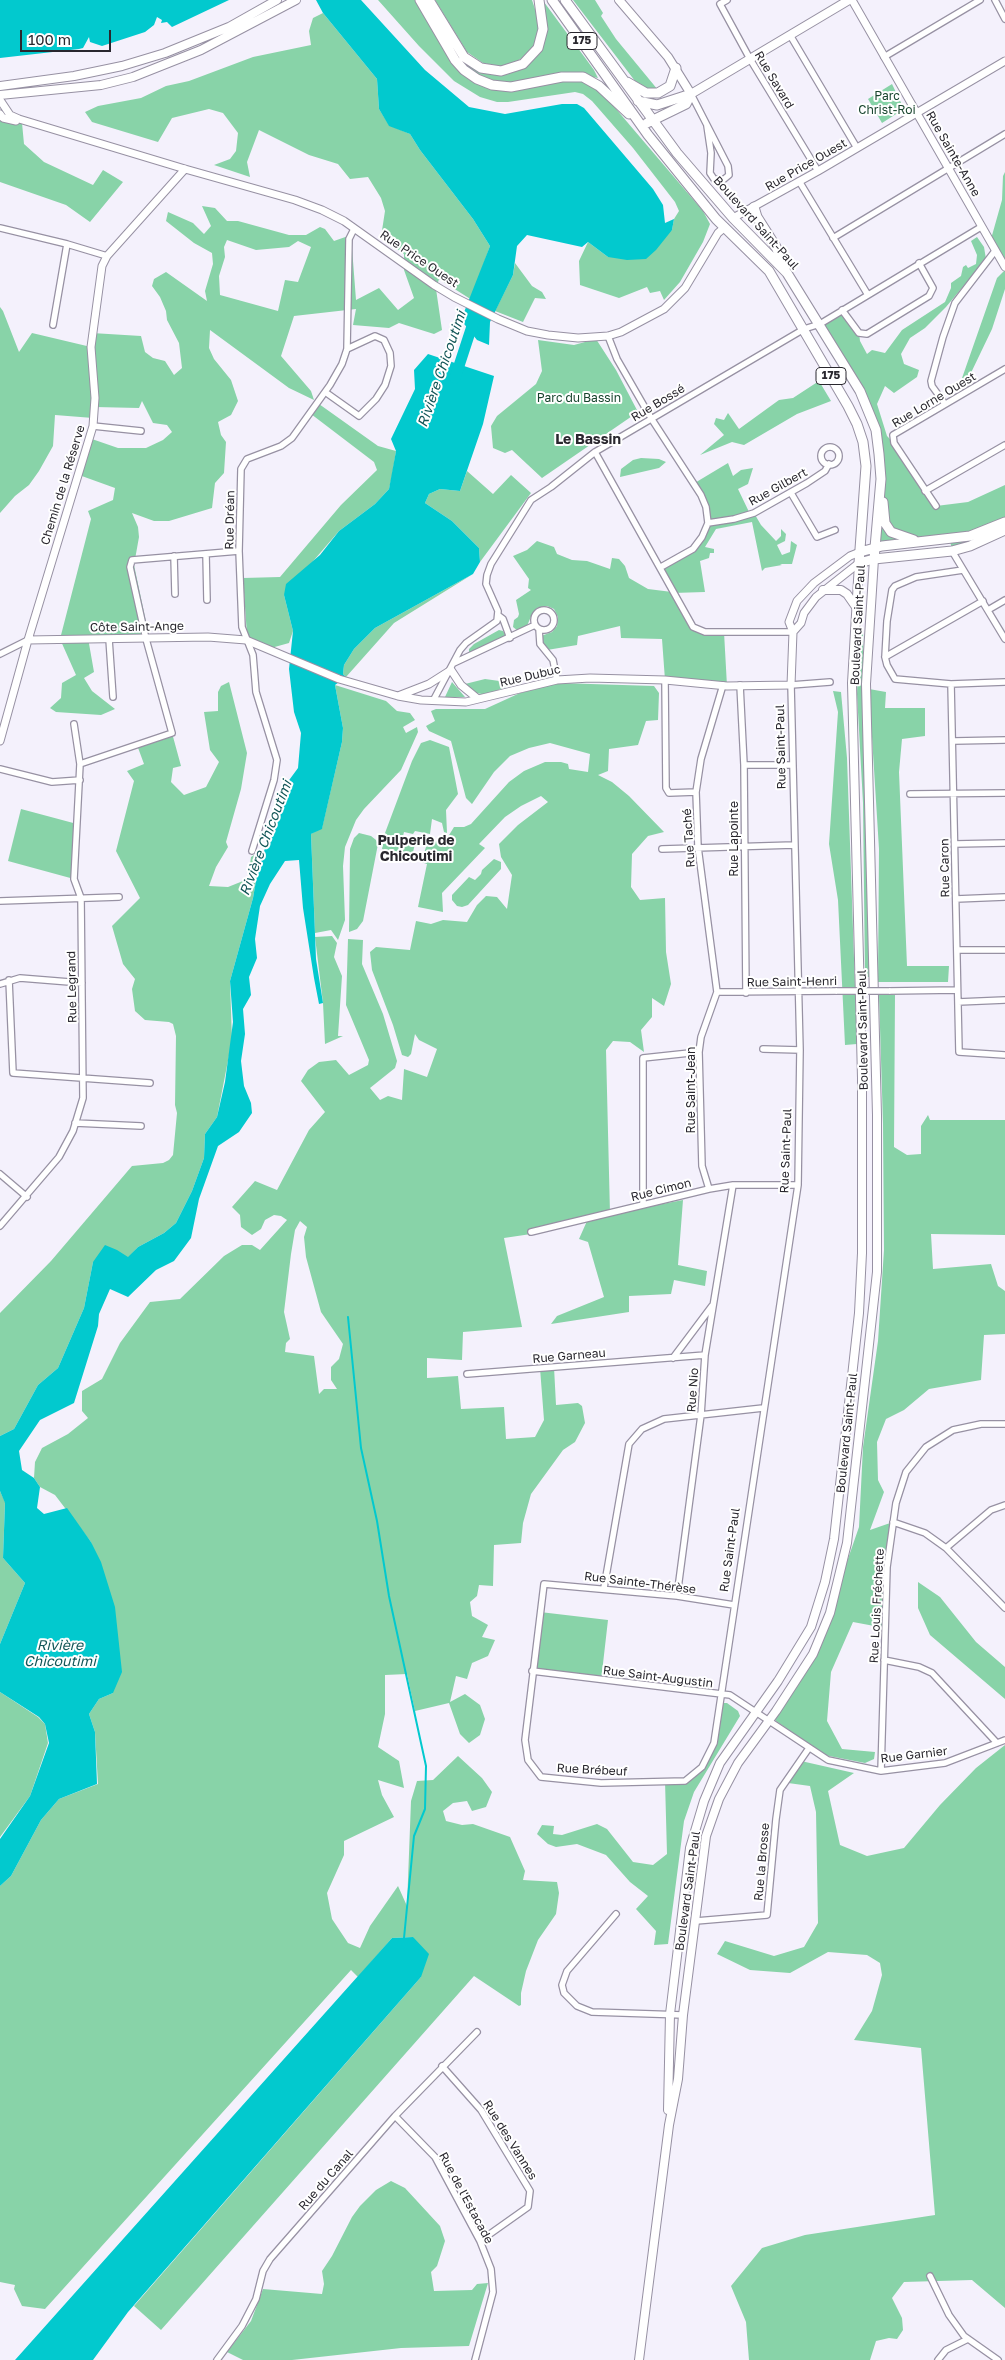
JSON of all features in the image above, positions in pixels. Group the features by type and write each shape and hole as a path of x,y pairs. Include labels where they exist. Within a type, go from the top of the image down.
{"main road":[{"path":"0,86 113,68 165,53 229,27 277,0"},
{"path":"0,95 102,85 133,77 201,50 296,0"},
{"path":"420,0 455,60 464,70 477,79 492,85 511,87 562,77 583,77 599,86 641,125 686,104 691,94"},
{"path":"429,0 464,57 481,68 500,71 523,64 538,48 543,26 539,0"},
{"name":"Boulevard Saint-Paul","path":"552,0 641,125 716,219 769,271 857,424 863,442 866,466 852,683 862,1078 862,1253 860,1313 834,1539 825,1582 811,1627 757,1711 720,1763 704,1801 690,1848 670,2014 669,2125"},
{"name":"Boulevard Saint-Paul","path":"566,0 676,153 733,218 787,273 860,391 876,430 881,479 874,547 866,684 877,1114 877,1272 847,1543 830,1613 813,1654 772,1721 738,1762 720,1799 706,1836 683,2015 678,2079 669,2125 639,2360"},
{"path":"619,0 676,68 691,94"},
{"path":"638,100 649,104 658,104 691,94 851,0"},
{"path":"622,80 646,93 658,93 670,84 676,68"},
{"path":"754,207 757,217 776,247 787,273"},
{"name":"Rue Price Ouest","path":"725,227 733,218"},
{"path":"881,479 887,527 895,535 925,542"},
{"path":"860,552 874,547 970,536 1005,522"},
{"path":"859,563 952,551 970,546 1005,530"},
{"path":"824,590 841,590 847,594 856,607"}],"street":[{"name":"Rue Savard","path":"727,0 720,4 750,59 818,171"},
{"name":"Rue Sainte-Anne","path":"851,0 1005,267"},
{"path":"884,57 980,0"},
{"path":"994,0 1005,18"},
{"path":"790,35 857,148"},
{"name":"Rue Price Ouest","path":"733,218 818,171 1005,61"},
{"path":"691,94 728,166 728,175 723,180 716,179 710,173 711,153 707,126"},
{"name":"Rue Price Ouest","path":"0,100 10,115 24,120 185,170 295,200 322,210 354,228 434,286 454,297 498,319 527,330 562,337 608,336 621,332 664,309 685,288 718,233 725,227"},
{"path":"0,114 3,118 14,121 24,120"},
{"path":"834,238 1005,134"},
{"name":"Chemin de la Réserve","path":"0,741 28,640 93,426 95,398 92,333 102,266 107,256 185,170"},
{"path":"799,181 868,295"},
{"name":"Rue Bossé","path":"510,638 486,584 491,564 531,500 551,487 595,452 651,418 804,329 820,324 981,227"},
{"path":"0,228 107,256"},
{"name":"Rue Dréan","path":"252,851 274,780 277,760 256,692 253,655 242,627 239,551 243,464 247,459 281,446 292,438 330,385 342,364 347,349 349,239 354,228"},
{"path":"52,325 67,244"},
{"path":"945,404 932,386 931,381 943,337 955,303 995,251"},
{"path":"842,310 859,333 867,334 929,296 933,288 919,264"},
{"path":"328,394 359,416 376,399 385,385 391,366 390,353 384,340 376,336 347,349"},
{"path":"608,336 617,359 651,418 701,494 706,507 708,523 702,537 693,549 661,567"},
{"name":"Rue Lorne Ouest","path":"936,506 894,443 893,435 1005,369"},
{"path":"93,426 141,431"},
{"path":"925,491 1005,445"},
{"path":"595,452 693,626 711,632 792,632 801,623 809,606 824,590 859,563"},
{"name":"Rue Gilbert","path":"708,523 734,519 754,513 791,493 825,471 829,464"},
{"path":"791,493 817,537 835,530"},
{"path":"80,764 172,733 146,638 130,567 132,560 239,551"},
{"path":"952,551 1005,639"},
{"name":"Rue Saint-Paul","path":"721,1694 798,1185 800,1050 794,846 792,632 789,622 792,611 803,593 838,564 860,552"},
{"path":"206,554 207,600"},
{"path":"174,556 175,594"},
{"path":"963,570 916,578 895,586 892,590 887,621 886,665 895,679 951,684 1005,682"},
{"path":"988,610 1005,600"},
{"path":"885,657 983,601"},
{"path":"434,699 466,642 492,626 499,616"},
{"path":"398,696 429,684 452,666 537,627 540,644 554,660 557,680"},
{"name":"Côte Saint-Ange","path":"28,640 208,637 246,640"},
{"path":"109,639 113,697"},
{"path":"0,654 28,640"},
{"name":"Rue Dubuc","path":"246,640 339,679 398,696 421,700 434,699 466,702 557,680 665,680 724,685 791,685 830,682"},
{"path":"452,666 461,685 478,699"},
{"path":"665,680 666,788 669,793 696,792"},
{"name":"Rue Caron","path":"951,684 954,741 954,844 959,1052 1005,1055"},
{"name":"Rue Taché","path":"718,992 698,848 696,792 701,759 724,685"},
{"name":"Rue Lapointe","path":"740,685 744,765 743,847 746,993"},
{"name":"Rue Legrand","path":"0,1226 27,1197 59,1156 75,1123 83,1098 81,898 74,879 80,764 74,724"},
{"path":"954,741 1005,740"},
{"path":"744,765 793,765"},
{"path":"0,769 52,782 80,780"},
{"path":"910,794 1005,793"},
{"path":"954,844 1005,843"},
{"path":"662,849 794,846"},
{"path":"0,901 119,897"},
{"path":"956,899 1005,897"},
{"path":"957,950 1005,950"},
{"path":"0,984 8,980 20,978 82,982"},
{"path":"8,980 13,1073 150,1082"},
{"name":"Rue Saint-Henri","path":"718,992 957,990"},
{"name":"Rue Saint-Jean","path":"709,1189 702,1166 699,1052 702,1037 718,992"},
{"path":"958,1002 1005,1000"},
{"path":"763,1049 800,1050"},
{"path":"643,1205 643,1058 699,1052"},
{"path":"75,1123 141,1126"},
{"path":"0,1174 27,1197"},
{"name":"Rue Cimon","path":"531,1232 709,1189 733,1185 798,1185"},
{"name":"Rue Nio","path":"677,1596 701,1415 705,1355 733,1185"},
{"path":"672,1358 713,1304"},
{"name":"Rue Garneau","path":"467,1374 705,1355"},
{"path":"604,1588 629,1444 642,1429 664,1419 763,1408"},
{"name":"Rue Louis Fréchette","path":"881,1770 887,1568 893,1522 906,1472 926,1447 953,1430 981,1424 1005,1424"},
{"path":"946,1548 991,1510 1005,1505"},
{"path":"893,1522 924,1533 946,1548 1005,1608"},
{"name":"Rue Sainte-Thérèse","path":"544,1584 677,1596 734,1606"},
{"name":"Rue Brébeuf","path":"544,1584 525,1740 528,1760 541,1777 601,1783 685,1781 702,1768 714,1743 721,1694"},
{"path":"884,1660 919,1667 932,1673 997,1743"},
{"name":"Rue Saint-Augustin","path":"532,1671 730,1695 772,1721"},
{"name":"Rue Garnier","path":"772,1721 828,1760 881,1770 945,1763 1005,1740"},
{"name":"Rue la Brosse","path":"696,1921 767,1915 780,1790 809,1748"},
{"path":"616,1914 567,1971 562,1985 564,1993 577,2006 592,2012 683,2015"},
{"name":"Rue du Canal","path":"216,2360 242,2326 256,2299 263,2271 270,2259 395,2116 477,2032"},
{"name":"Rue des Vannes","path":"442,2066 481,2110 530,2191 528,2207 480,2241"},
{"name":"Rue de l'Estacade","path":"395,2116 435,2157 480,2241 491,2270 493,2292 475,2360"},
{"path":"930,2276 949,2315 968,2339 998,2360"},
{"path":"938,2360 946,2350 968,2339"}],"green space":[{"path":"378,0 415,0 462,73 515,90 566,79 584,81 605,96 703,211 710,224 703,242 680,282 664,300 660,291 650,293 647,287 619,298 580,285 579,261 588,242 608,257 672,230 674,219 679,211 675,202 633,148 592,101 583,94 575,92 508,102 497,102 480,97 454,81 419,46"},
{"path":"426,0 463,61 477,71 499,75 524,68 542,48 547,30 544,2 598,78 573,73 503,84 481,77 461,62"},
{"path":"435,0 532,0 539,21 538,34 534,46 525,56 514,63 501,67 483,63 467,52"},
{"path":"573,0 595,0 603,13 601,16 616,39 658,90 650,90 635,81"},
{"path":"323,13 377,79 379,109 389,125 410,134 473,219 490,246 481,271 475,302 439,279 436,289 442,330 434,334 399,323 389,328 353,325 356,309 294,316 281,356 311,391 314,400 289,388 210,330 209,348 214,359 231,380 238,401 231,415 218,422 221,435 226,442 224,473 215,483 212,508 169,521 154,521 132,513 138,527 139,537 134,565 149,636 88,638 94,672 84,678 92,691 115,709 101,715 56,712 50,708 61,698 62,683 76,675 60,639 91,519 88,511 113,500 115,488 79,475 89,438 118,448 146,448 163,440 172,432 167,425 153,423 142,401 139,408 95,407 93,418 55,415 53,446 39,471 29,485 15,496 0,513 0,307 19,352 32,333 91,347 92,333 141,336 145,352 153,358 165,361 174,375 182,368 179,343 167,320 166,311 160,297 152,286 154,279 166,272 207,301 205,291 213,264 212,253 194,243 166,221 168,212 193,223 204,234 211,226 202,206 215,208 227,221 238,221 289,235 306,235 320,227 325,229 334,241 351,235 356,300 379,288 398,310 414,298 404,270 404,254 381,237 385,211 381,198 368,177 350,179 338,164 309,155 259,130 247,162 250,177 214,165 230,159 236,151 238,133 223,113 209,109 172,118 158,142 92,122 85,112 98,106 141,98 166,86 189,81 253,57 311,45 309,31 313,18","holes":["227,240 256,250 289,247 298,241 311,247 298,282 285,280 278,311 220,295 219,276 225,257 224,247"]},
{"name":"Parc Christ-Roi","path":"892,84 904,109 882,123 868,99"},
{"path":"0,120 22,123 24,144 44,162 93,185 103,170 123,182 90,222 66,205 0,182"},
{"path":"1005,172 1005,267 991,239 1002,200 1003,176"},
{"path":"977,237 984,247 986,259 946,307 925,328 910,338 901,354 904,364 919,370 917,377 894,393 885,386 877,404 887,436 894,443 936,506 968,502 1005,485 1005,530 952,551 950,540 874,547 881,479 876,430 820,324 842,310 859,333 860,341 867,354 872,350 885,353 902,330 945,302 951,288 951,283 961,276 963,267 966,265 968,268 976,264 977,255 971,241"},
{"path":"515,263 532,286 542,292 546,299 535,298 523,322 495,311 513,275"},
{"path":"1005,270 1005,289 992,329 969,377 961,381 997,278"},
{"name":"Parc du Bassin","path":"596,339 616,370 638,412 542,478 512,450 505,453 493,448 491,426 497,416 536,384 542,371 538,340 574,345"},
{"path":"819,381 831,401 797,414 744,445 732,442 700,455 724,435 714,424 716,418 724,420 728,413 739,429 779,400 793,398"},
{"path":"319,404 378,446 396,451 392,476 389,489 375,504 339,531 284,595 293,631 289,643 271,648 254,641 247,635 243,578 280,577 341,505 377,470 374,462 311,414"},
{"path":"641,458 659,459 666,462 659,468 620,477 621,469 633,460"},
{"path":"728,463 733,476 741,470 753,468 748,484 738,489 750,514 754,513 761,525 776,541 781,536 781,529 786,534 785,541 777,545 782,555 790,552 791,541 797,545 792,564 780,564 782,565 765,568 762,571 752,522 716,529 705,547 714,549 714,553 710,553 709,558 700,561 705,592 673,593 693,626 705,632 724,632 727,686 665,680 662,639 621,638 620,626 578,636 577,645 547,650 540,642 541,636 552,632 557,626 558,617 554,609 547,606 537,608 527,626 518,631 513,627 514,620 519,614 516,600 531,590 528,588 529,579 513,556 527,550 537,541 554,547 557,554 572,560 587,561 610,569 612,558 619,559 625,566 629,578 648,589 672,592 661,567 693,549 708,523 706,507 693,484"},
{"path":"467,471 493,494 511,475 531,493 480,562 479,548 452,521 425,503 429,494 440,489 460,491"},
{"path":"473,574 394,623 346,677 343,674 344,665 354,649 375,628"},
{"path":"499,630 503,631 506,636 471,655 469,653 469,649 474,644"},
{"path":"863,632 870,977 865,977 863,803 857,694 859,633"},
{"path":"485,679 514,683 487,695 476,693 465,684"},
{"path":"229,682 247,753 241,789 226,842 228,847 216,867 209,886 228,887 248,879 251,857 254,855 258,869 253,898 230,981 232,1040 217,1117 205,1134 204,1158 192,1191 176,1223 164,1233 138,1247 128,1258 93,1262 84,1308 58,1368 38,1385 14,1429 0,1436 0,1313 51,1261 132,1166 163,1163 173,1155 177,1113 175,1105 176,1036 173,1024 145,1020 135,1011 132,989 135,979 123,964 112,926 140,898 116,851 134,781 127,771 144,764 137,745 172,733 181,766 173,768 171,782 184,795 206,787 219,762 210,750 204,712 218,711 218,692 221,686"},
{"path":"452,682 465,697 445,697"},
{"path":"559,683 654,686 659,693 658,720 646,721 638,745 609,749 608,771 598,775 612,782 629,796 664,832 648,836 632,854 631,887 640,900 665,898 666,952 671,984 664,1006 652,998 652,1017 641,1030 644,1052 630,1042 613,1041 606,1050 610,1214 683,1200 678,1265 707,1271 705,1286 674,1280 671,1294 629,1296 629,1312 551,1324 557,1316 604,1297 588,1242 579,1239 587,1221 504,1238 522,1327 463,1332 462,1360 427,1358 427,1378 458,1376 461,1409 504,1407 506,1439 535,1437 544,1420 540,1368 554,1367 556,1405 578,1403 582,1406 585,1423 575,1442 563,1450 531,1494 523,1523 521,1543 494,1545 493,1586 479,1585 477,1596 470,1602 472,1616 488,1625 482,1637 495,1640 488,1656 472,1663 467,1679 456,1676 450,1702 465,1694 480,1705 485,1719 480,1735 469,1743 460,1734 449,1703 415,1711 407,1674 385,1675 385,1714 378,1747 399,1761 404,1788 378,1780 382,1795 394,1817 344,1841 344,1855 327,1893 332,1919 348,1943 360,1948 370,1926 398,1886 407,1906 411,1801 417,1781 433,1780 458,1756 482,1778 492,1792 486,1807 472,1811 467,1801 453,1803 443,1811 446,1821 462,1825 473,1824 510,1837 525,1871 523,1880 557,1882 559,1893 556,1914 538,1940 526,1971 521,1993 521,2005 519,2006 474,1976 161,2330 134,2306 421,1977 413,1937 392,1938 358,1977 351,1970 45,2309 22,2306 14,2289 15,2285 0,2282 0,1886 11,1876 41,1820 59,1799 98,1784 95,1732 89,1714 99,1699 113,1693 91,1542 55,1495 40,1487 34,1478 35,1462 42,1448 68,1434 88,1418 82,1411 82,1391 102,1379 120,1343 150,1302 180,1299 224,1256 242,1245 252,1245 260,1250 287,1220 281,1216 274,1215 265,1220 261,1229 252,1235 241,1227 240,1215 232,1207 255,1181 277,1190 309,1130 325,1112 301,1081 308,1070 319,1062 336,1060 349,1075 368,1065 369,1060 346,1005 348,939 363,940 362,964 383,1014 397,1061 395,1068 370,1088 380,1100 388,1096 402,1100 404,1069 427,1077 437,1049 419,1040 415,1034 411,1054 408,1057 402,1055 372,970 370,952 376,947 410,950 416,921 431,924 443,920 467,922 477,905 486,896 497,897 507,909 512,875 501,857 499,844 518,825 548,802 541,796 505,817 479,844 485,848 442,893 443,912 418,907 427,864 421,862 426,847 430,842 446,840 454,827 464,827 471,824 509,782 524,771 545,762 561,762 568,764 569,769 588,772 590,754 550,743 529,748 510,756 494,772 472,804 466,798 451,741 429,731 426,726 435,721 431,711 436,709 485,709 520,693","holes":["300,1221 307,1227 304,1237 306,1257 321,1312 343,1344 339,1359 331,1367 331,1380 337,1389 324,1389 319,1394 314,1356 285,1352 286,1343 290,1339 284,1312 295,1230"]},
{"path":"335,685 386,701 397,711 410,713 415,720 403,727 406,733 417,727 418,732 401,770 356,820 345,847 343,866 345,920 338,940 331,930 315,933 311,834 322,828 342,742 343,728"},
{"path":"869,689 886,692 885,708 925,708 925,736 902,739 899,772 907,966 949,966 948,982 878,982 879,849"},
{"path":"833,691 841,692 847,758 857,1044 845,1045 838,900 829,844 838,712"},
{"path":"430,740 449,747 458,794 446,810 447,833 444,832 442,823 432,819 430,834 415,831 413,834 404,832 403,836 415,844 411,860 397,857 382,849 385,833 412,761 421,743"},
{"path":"21,809 77,824 74,879 8,861"},
{"path":"359,833 371,836 378,844 363,921 357,929 349,932 350,849 354,838"},
{"path":"494,859 501,862 501,869 468,905 457,906 452,900 452,895 469,877 475,880 482,870"},
{"path":"332,936 337,943 334,957 342,976 338,1036 343,1036 325,1044 323,1003 315,937"},
{"path":"879,995 895,995 894,1147 907,1155 921,1154 921,1126 928,1115 930,1120 1005,1120 1005,1235 931,1234 933,1269 991,1264 998,1286 1005,1291 1005,1334 984,1335 981,1380 929,1389 904,1410 886,1419 877,1442 878,1480 884,1492 870,1530 893,1522 885,1628 853,1622 831,1672 827,1721 842,1749 875,1752 874,1759 865,1763 824,1755 776,1721 774,1716 827,1627 837,1601 842,1576 859,1527 863,1447 878,1341 884,1250"},
{"path":"0,1491 5,1502 3,1558 25,1583 0,1644"},
{"path":"918,1582 940,1597 976,1642 1005,1667 1005,1699 930,1635 918,1608"},
{"path":"540,1612 608,1620 601,1681 533,1673"},
{"path":"0,1692 38,1717 45,1724 48,1743 30,1796 0,1837"},
{"path":"722,1703 727,1703 738,1711 740,1716 694,1792 684,1821 668,1944 654,1945 656,1931 636,1909 648,1896 630,1882 606,1855 577,1844 556,1847 548,1844 537,1834 542,1825 554,1826 553,1834 562,1835 597,1824 607,1829 633,1862 653,1865 667,1854 665,1781 685,1781 702,1767 714,1743"},
{"path":"1005,1745 1005,2308 972,2280 904,2282 892,2298 902,2318 903,2330 897,2339 889,2338 876,2341 870,2360 749,2360 746,2322 731,2286 762,2248 805,2235 935,2215 921,2048 854,2040 872,2011 882,1975 880,1963 867,1955 828,1952 790,1973 750,1970 717,1954 725,1941 774,1956 804,1947 818,1923 816,1812 810,1786 788,1783 801,1761 854,1773 828,1791 840,1845 867,1856 904,1848 940,1805 976,1768"},
{"path":"391,2181 405,2188 440,2226 445,2241 437,2266 431,2272 434,2291 472,2290 477,2284 488,2283 469,2346 401,2348 292,2360 243,2360 227,2352 251,2321 263,2289 322,2294 324,2284 322,2271 352,2217 376,2190"}],"water":[{"path":"0,0 229,0 172,27 167,22 161,23 162,20 157,17 154,25 145,32 102,46 90,42 89,37 83,48 79,49 0,58"},
{"name":"Rivière Chicoutimi","path":"316,0 361,0 425,70 469,107 505,114 562,104 577,104 584,108 653,189 663,205 665,223 674,219 672,230 646,259 627,260 608,257 588,242 582,247 527,235 517,246 513,275 490,322 489,345 477,340 461,320 490,246 473,219 410,134 389,126 379,109 377,79 323,13"},
{"name":"Rivière Chicoutimi","path":"428,354 494,376 483,424 460,491 440,489 429,494 425,503 452,521 479,548 480,562 473,574 375,628 354,649 344,665 343,674 346,677 335,685 343,728 342,742 322,829 311,834 316,959 323,1003 319,1004 314,978 303,908 299,860 285,861 270,884 260,906 255,939 257,958 249,977 251,995 243,1009 245,1034 241,1061 244,1086 251,1103 252,1113 239,1132 218,1146 199,1199 191,1238 174,1261 156,1270 128,1297 110,1289 99,1314 98,1326 74,1403 40,1420 19,1451 22,1470 34,1478 40,1487 37,1508 44,1514 67,1508 91,1542 101,1562 115,1607 122,1672 113,1693 99,1699 89,1714 95,1732 97,1784 59,1799 41,1820 11,1876 0,1886 0,1839 30,1796 49,1743 45,1724 39,1717 0,1692 0,1644 25,1583 3,1558 5,1503 0,1491 0,1436 14,1429 38,1385 58,1368 84,1308 93,1262 105,1245 128,1257 138,1247 164,1233 176,1223 192,1191 204,1158 205,1134 217,1117 225,1082 233,1022 230,981 253,898 258,869 287,783 298,768 301,733 294,712 289,669 293,631 284,595 286,584 320,555 339,531 375,504 389,489 396,451 391,439 415,389 414,370"},
{"path":"413,1937 429,1954 421,1977 128,2312 93,2360 15,2360 392,1938"}],"waterway":[{"name":"Rivière Chicoutimi","path":"455,378 475,317"},
{"path":"348,1317 361,1448 377,1521 389,1596 426,1766 425,1809 414,1836 404,1938"}],"district":[{"name":"Le Bassin","path":"588,440"},
{"name":"Pulperie de Chicoutimi","path":"416,850"}]}
